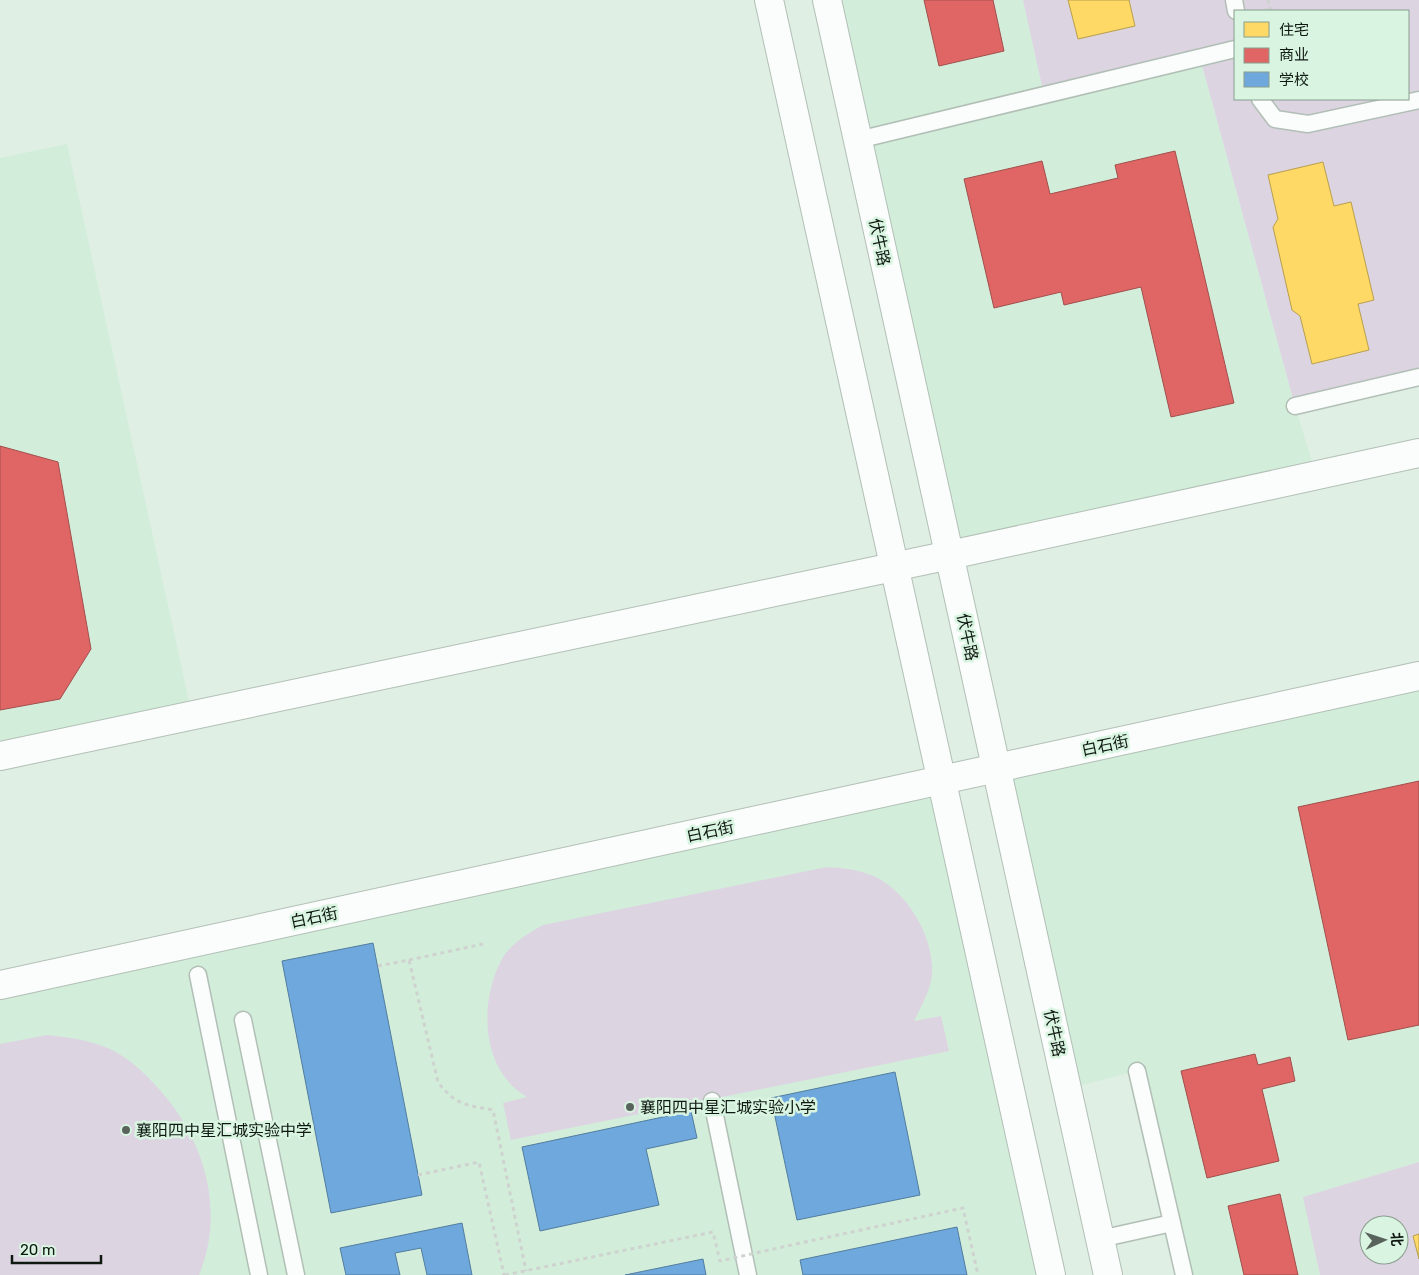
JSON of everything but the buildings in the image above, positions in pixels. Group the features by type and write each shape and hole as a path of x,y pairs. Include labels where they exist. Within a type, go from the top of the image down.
{"street":[{"path":"768,0 1051,1275"},
{"name":"伏牛路","path":"827,0 1108,1275"},
{"path":"0,756 950,555 1419,453"},
{"name":"白石街","path":"0,985 1419,676"}],"lane":[{"path":"858,140 1234,49"},
{"path":"1261,100 1275,120 1308,124 1419,100"},
{"path":"1296,406 1419,377"},
{"path":"198,975 259,1275"},
{"path":"243,1020 296,1275"},
{"path":"1137,1071 1184,1275"},
{"path":"712,1101 748,1275"},
{"path":"1100,1240 1172,1223"}],"path":[{"path":"1268,0 1269,8"},
{"path":"1269,8 1276,10"},
{"path":"378,966 483,944"},
{"path":"409,960 438,1082 449,1096 467,1106 493,1110 526,1271"},
{"path":"418,1175 480,1162 504,1275 714,1232 720,1261 963,1208 978,1275"}],"shaded area":[{"path":"827,0 1023,0 1044,95 1200,58 1295,406 1316,475 950,555"},
{"path":"1023,0 1419,0 1419,377 1295,406 1200,58 1044,95"},
{"path":"67,144 192,715 0,756 0,158"},
{"path":"1419,676 1419,1162 1304,1197 1320,1275 1184,1275 1137,1071 1067,1089 997,768"},
{"name":"襄阳四中星汇城实验小学","path":"941,780 1051,1275 0,1275 0,985"},
{"path":"827,867 858,871 881,880 905,901 915,915 928,945 932,960 932,975 927,993 914,1021 941,1016 949,1051 511,1140 503,1103 527,1097 511,1085 500,1070 492,1053 488,1034 487,1014 495,976 502,959 515,943 543,925"},
{"path":"47,1035 87,1041 106,1047 128,1060 158,1088 188,1129 206,1176 210,1200 207,1250 199,1275 0,1275 0,1044"},
{"path":"1419,1162 1419,1275 1320,1275 1303,1197"}],"place":[{"name":"襄阳四中星汇城实验小学","path":"630,1107"},
{"name":"襄阳四中星汇城实验中学","path":"126,1130"}]}
